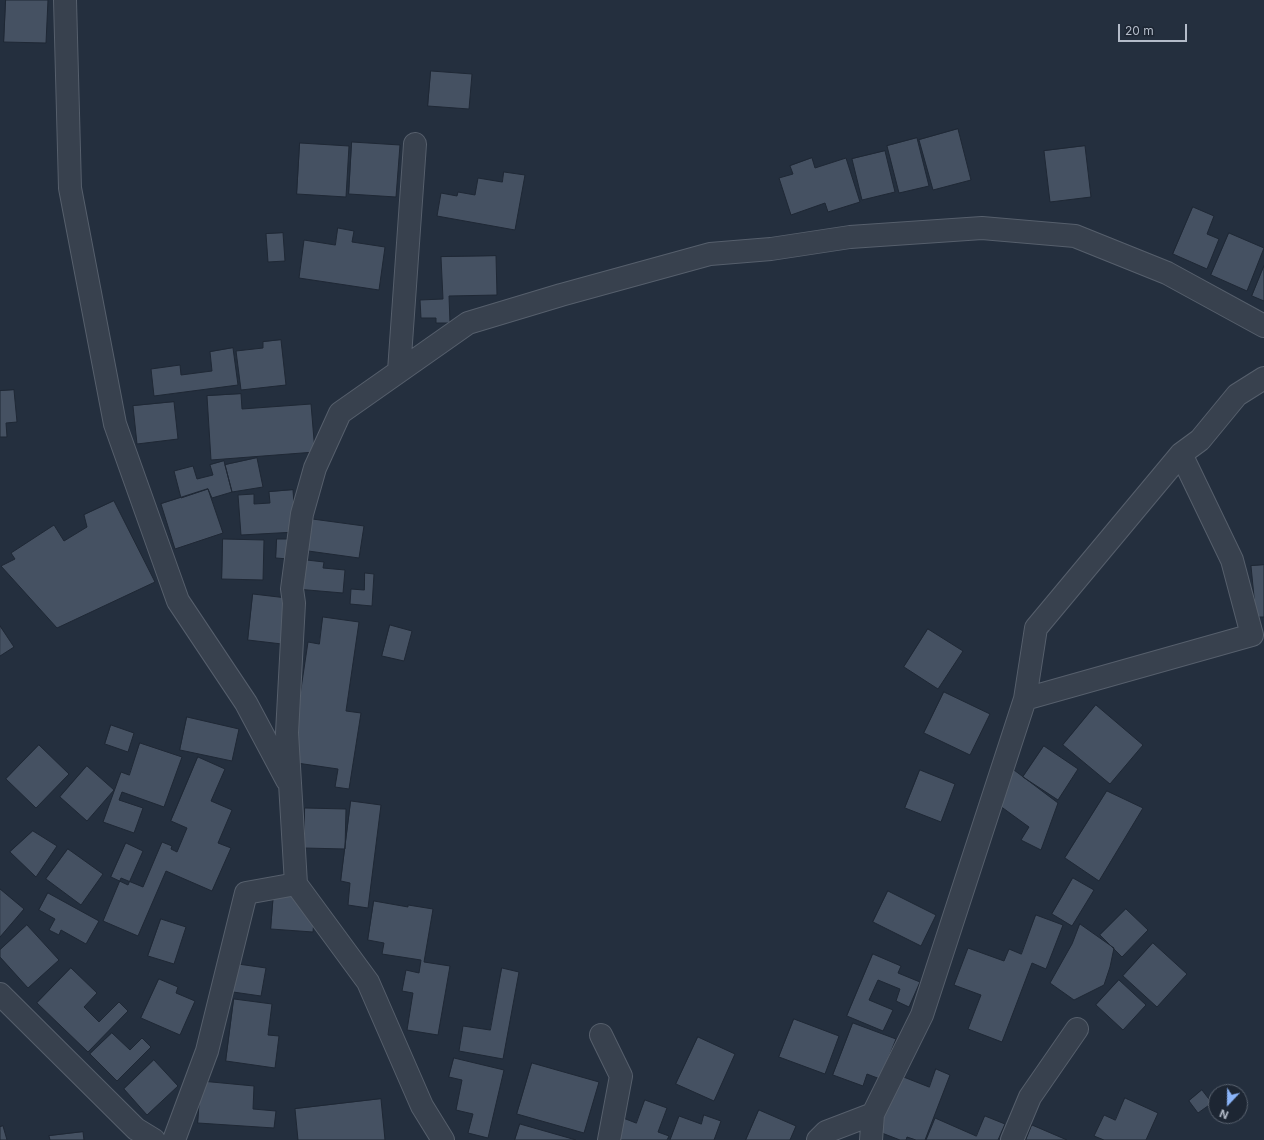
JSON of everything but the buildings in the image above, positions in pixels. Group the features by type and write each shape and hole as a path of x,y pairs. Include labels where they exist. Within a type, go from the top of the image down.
{"street":[{"path":"65,0 70,188 115,424 178,601 246,703 290,786"},
{"path":"399,371 415,144"},
{"path":"443,1140 422,1106 368,982 296,884 287,733 294,603 292,589 302,514 315,468 340,413 468,323 561,295 710,254 771,249 850,237 982,228 1075,236 1167,273 1264,326"},
{"path":"871,1140 873,1114 922,1015 1025,699 1036,628 1181,454 1200,440 1237,395 1264,378"},
{"path":"1025,699 1252,635 1232,560 1181,454"},
{"path":"174,1140 207,1051 246,893 296,884"},
{"path":"0,994 136,1129 154,1140"},
{"path":"1012,1140 1030,1097 1077,1029"},
{"path":"601,1035 621,1076 609,1140"},
{"path":"818,1140 826,1132 873,1114"}]}
